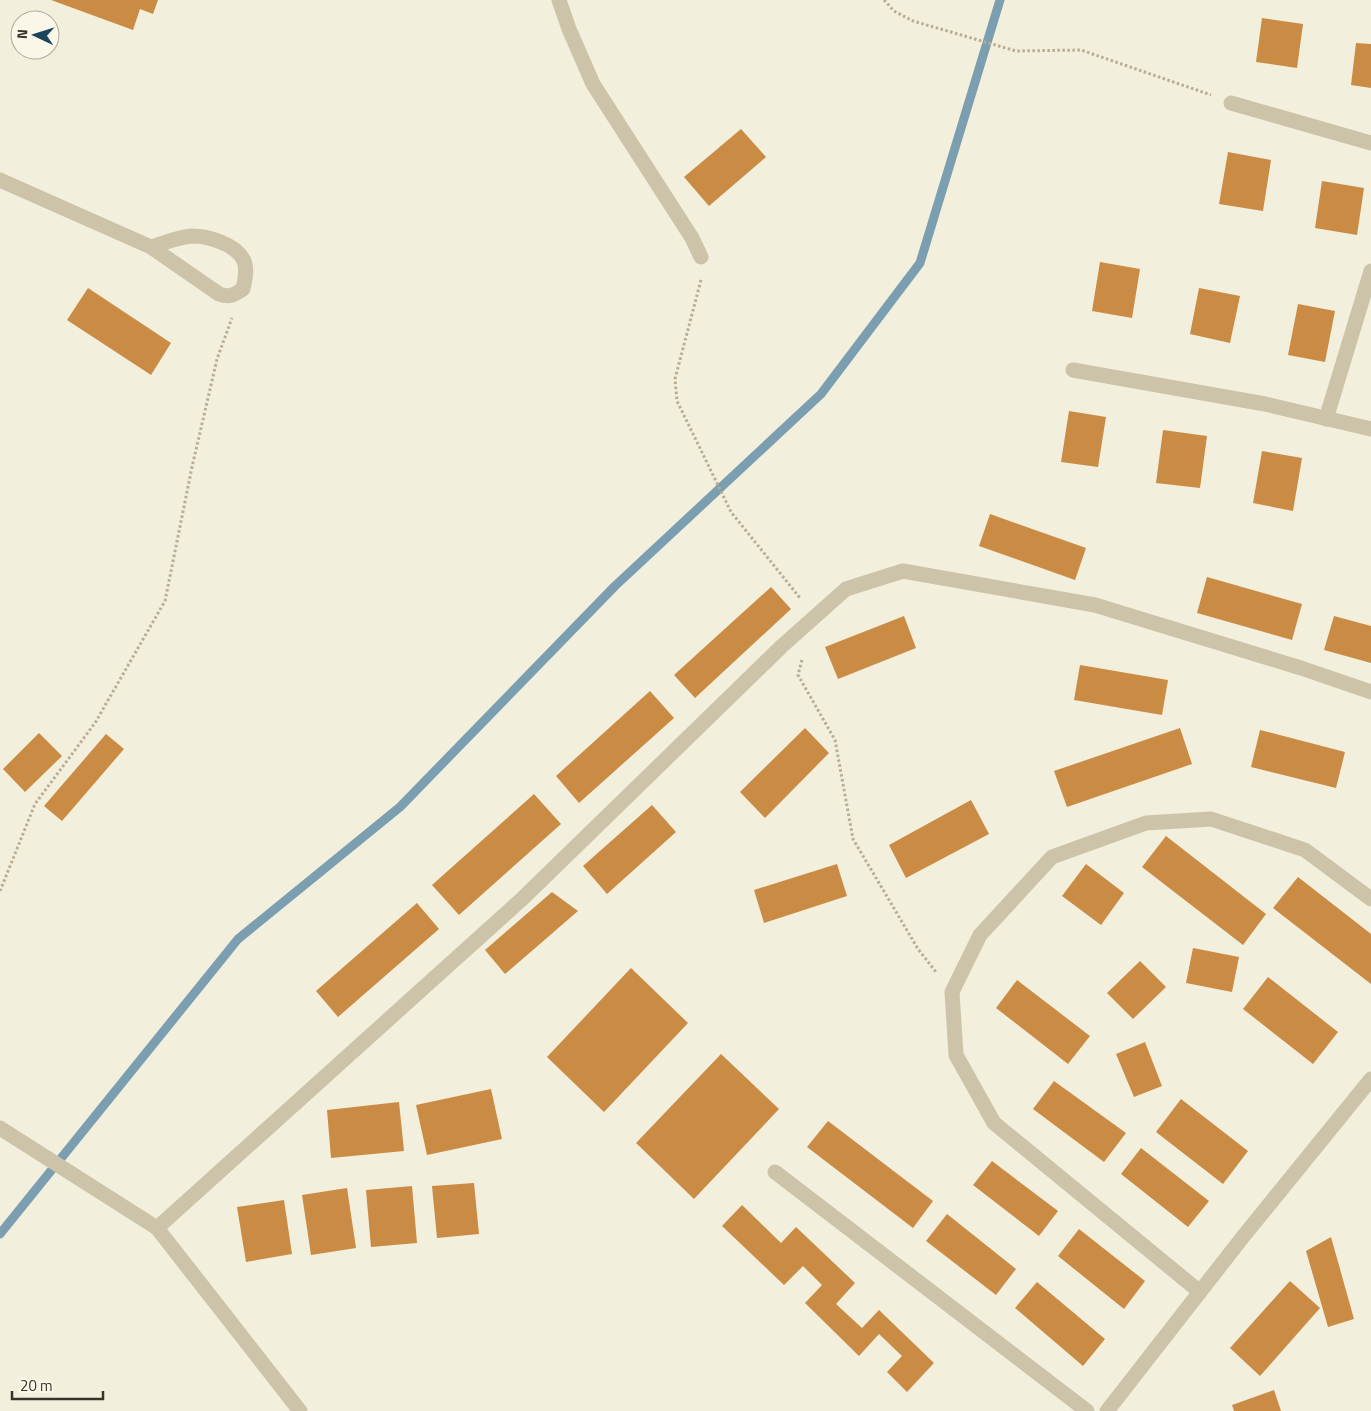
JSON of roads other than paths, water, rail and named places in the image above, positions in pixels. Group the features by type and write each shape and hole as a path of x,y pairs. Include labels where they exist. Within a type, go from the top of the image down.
{"street":[{"path":"559,0 569,29 594,84 692,238 700,257"},
{"path":"1231,102 1371,143"},
{"path":"0,180 151,247 219,294 233,296 243,289 246,276 244,259 234,249 222,242 193,236 174,239 151,247"},
{"path":"1326,419 1371,271"},
{"path":"1073,370 1265,404 1371,429"},
{"path":"157,1228 522,899 782,646 846,589 903,571 1095,606 1301,668 1371,692"},
{"path":"1200,1292 994,1123 956,1055 952,992 980,936 1052,856 1146,823 1211,819 1306,850 1371,899"},
{"path":"1107,1411 1242,1238 1371,1079"},
{"path":"0,1128 157,1228 300,1411"},
{"path":"775,1172 1087,1411"}],"waterway":[{"path":"0,1234 238,939 400,807 615,586 821,394 920,263 1000,0"}]}
